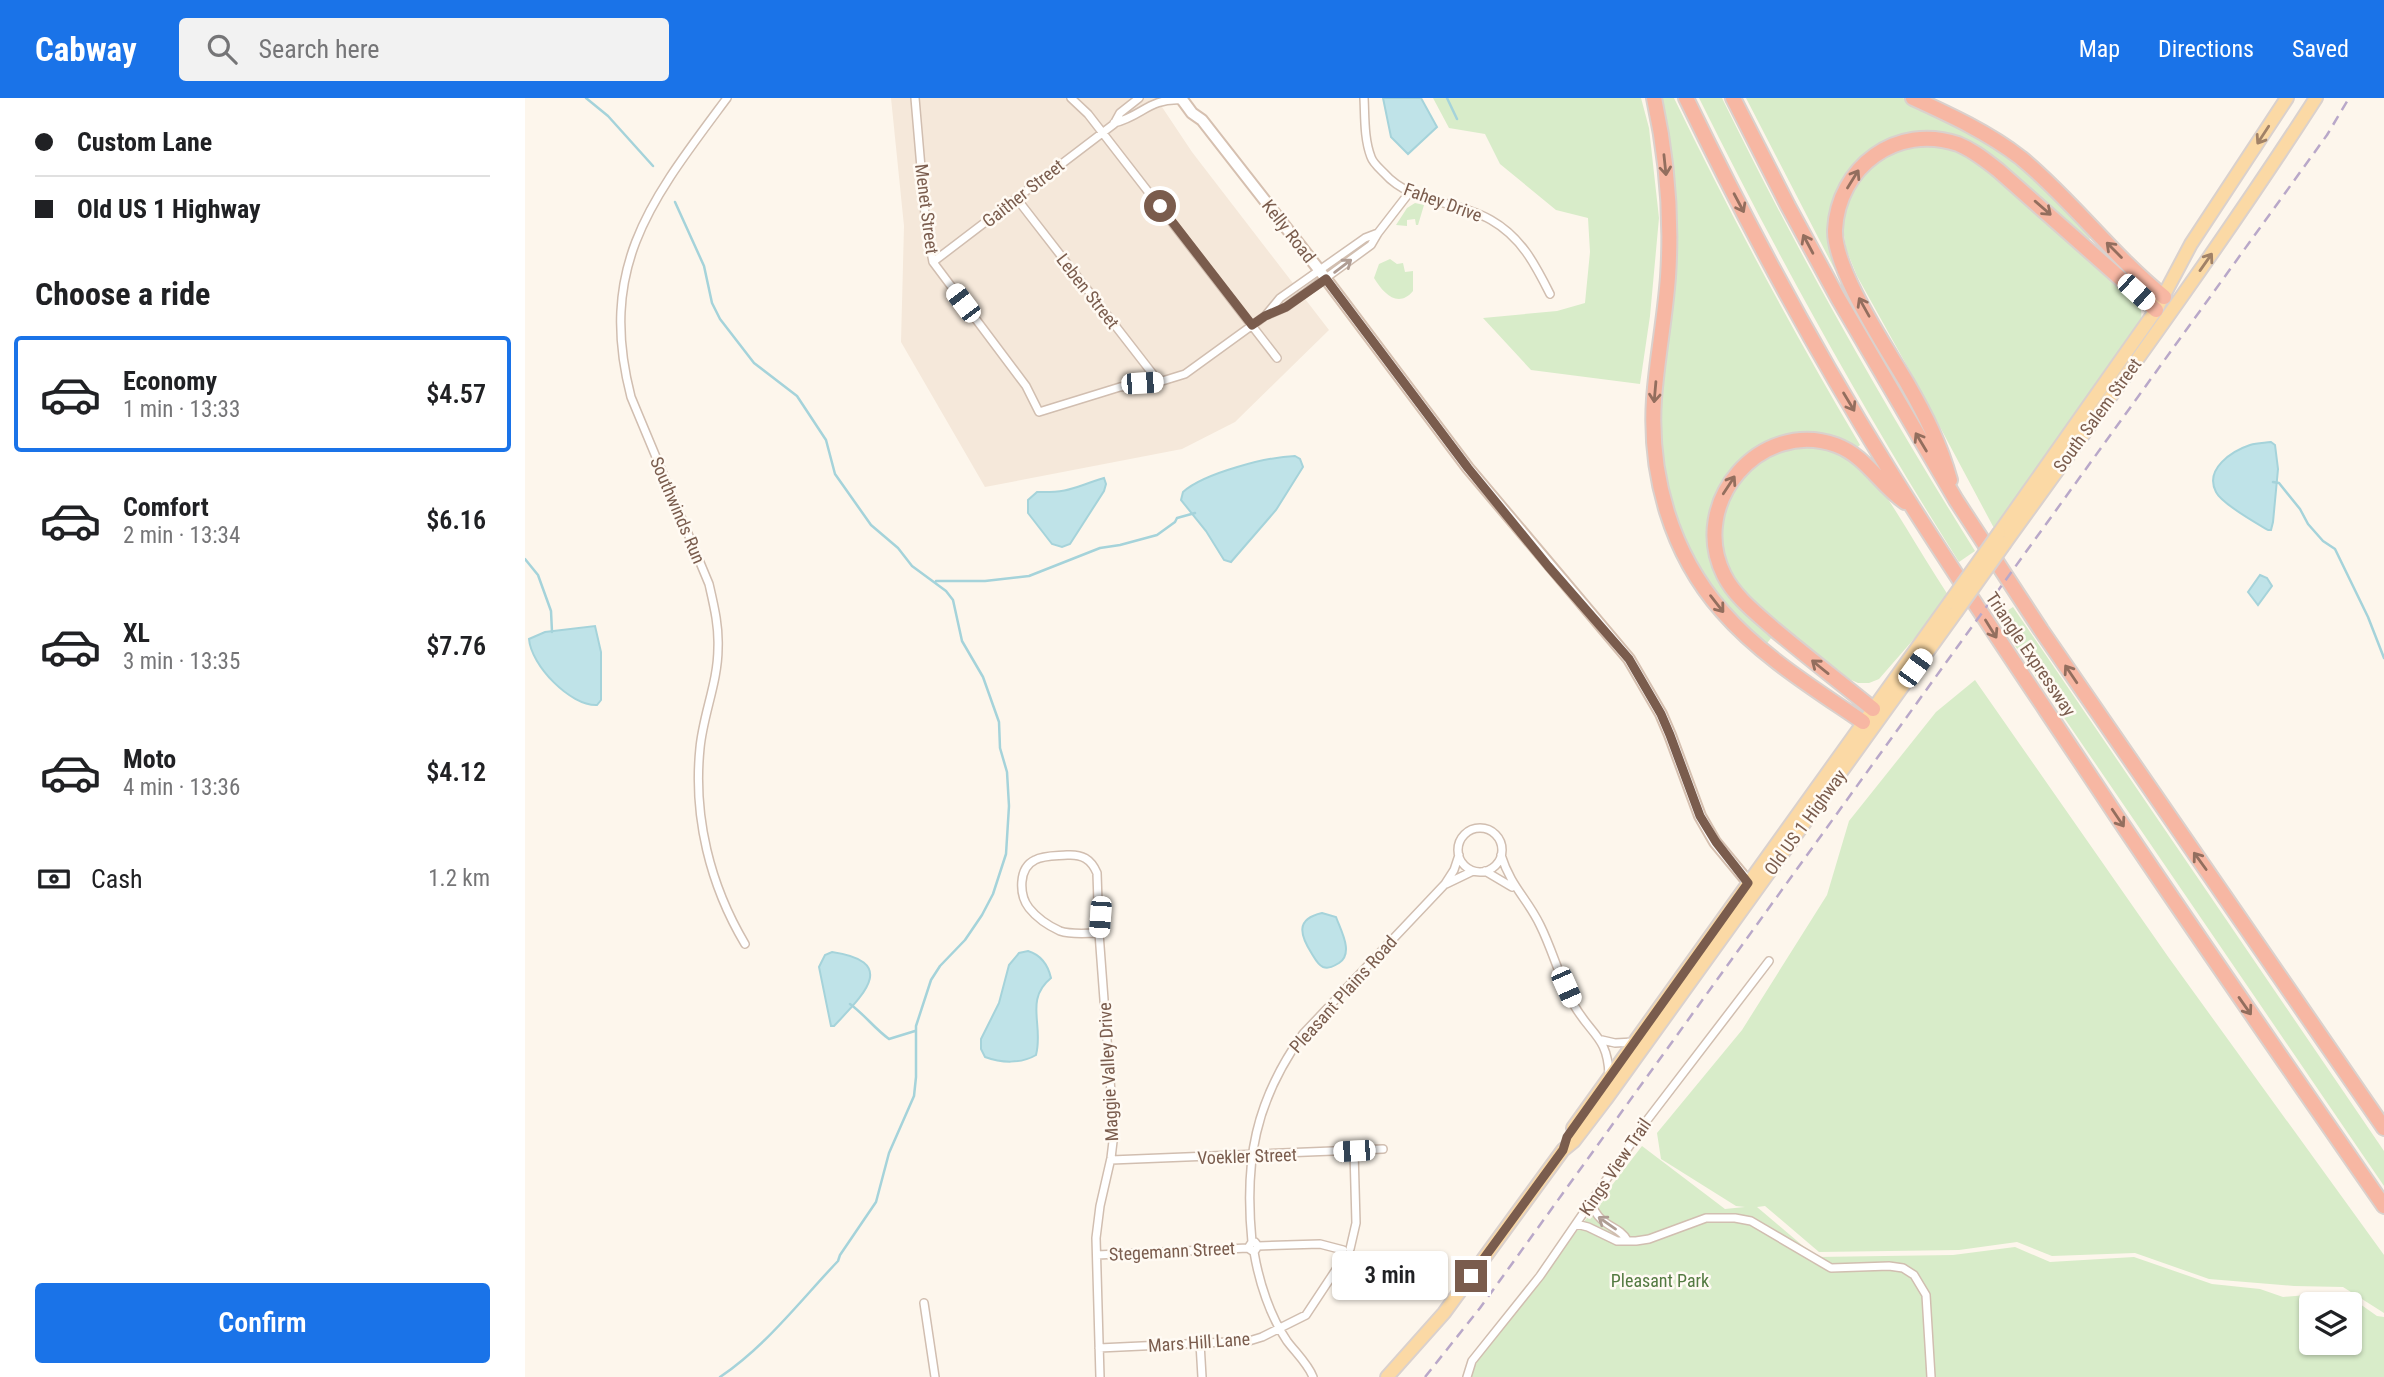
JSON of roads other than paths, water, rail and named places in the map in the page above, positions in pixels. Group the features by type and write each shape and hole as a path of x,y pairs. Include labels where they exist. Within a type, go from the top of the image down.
{"highway":[{"path":"1654,98 1666,166 1669,243 1653,426 1660,488 1670,524 1698,579 1720,610 1772,656 1868,725"},
{"name":"Triangle Expressway","path":"1686,98 1801,320 1888,469 1998,640 2181,913 2384,1206"},
{"name":"Triangle Expressway","path":"1733,98 1837,298 1956,500 2041,630 2384,1128"},
{"path":"1913,98 1984,133 2021,159 2170,302"},
{"path":"1956,500 1940,446 1851,285 1837,249 1837,214 1852,177 1863,163 1888,146 1915,139 1944,140 1971,150 1998,170 2161,314"},
{"path":"1877,713 1795,647 1735,592 1717,557 1714,536 1716,514 1722,496 1746,463 1762,452 1799,441 1836,446 1852,453 1879,476 1893,494 1915,509"}],"main road":[{"name":"South Salem Street","path":"2170,302 2191,244 2287,98"},
{"name":"South Salem Street","path":"1868,725 2161,314 2257,188 2316,98"},
{"name":"Old US 1 Highway","path":"1387,1377 1444,1313 1563,1150 1574,1141 1606,1099 1868,725"},
{"name":"Old US 1 Highway","path":"1563,1150 1567,1137 1633,1042 1752,887"}],"street":[{"name":"Southwinds Run","path":"727,98 659,193 643,220 633,244 623,285 621,337 623,367 631,397 705,575 716,616 718,650 700,750 701,821 711,869 732,923 745,944"},
{"name":"Menet Street","path":"915,98 926,226 933,262 1027,386 1039,412 1120,387 1159,382"},
{"path":"1072,98 1088,114 1277,358"},
{"name":"Gaither Street","path":"1114,124 1121,113 1139,98"},
{"name":"Fahey Drive","path":"1364,98 1368,146 1372,160 1392,182 1409,193 1490,219 1516,238 1533,259 1550,294"},
{"name":"Gaither Street","path":"933,262 1101,132 1126,121 1157,101 1184,99"},
{"name":"Kelly Road","path":"1184,99 1323,275 1468,468 1629,659 1661,714 1700,816 1716,842 1752,887"},
{"path":"1159,382 1185,374 1265,316 1278,311 1323,275 1371,245 1409,193"},
{"name":"Leben Street","path":"1017,199 1159,382"},
{"path":"1484,828 1496,835 1502,848 1501,855 1494,867 1485,871 1473,871 1459,855 1460,841 1470,830 1484,828"},
{"name":"Maggie Valley Drive","path":"1099,933 1067,933 1037,917 1029,908 1023,894 1022,876 1030,863 1041,857 1073,855 1087,859 1094,865 1097,873 1113,1111 1111,1160 1100,1206 1097,1255 1100,1377"},
{"name":"Pleasant Plains Road","path":"1322,1377 1312,1374 1280,1329 1266,1296 1253,1247 1248,1205 1259,1120 1269,1091 1303,1034 1445,884 1459,855"},
{"path":"1501,855 1509,878 1541,926 1579,1013 1602,1040 1609,1061 1609,1076"},
{"name":"Pleasant Plains Road","path":"1445,884 1473,871"},
{"path":"1485,871 1516,889"},
{"name":"Kings View Trail","path":"1467,1377 1472,1361 1540,1276 1648,1119 1769,961"},
{"path":"1602,1040 1615,1043 1633,1042"},
{"name":"Voekler Street","path":"1111,1160 1383,1149"},
{"name":"Mars Hill Lane","path":"1100,1348 1249,1341 1280,1329 1305,1315 1346,1252 1356,1223 1354,1151"},
{"path":"1591,1203 1596,1216 1623,1234 1627,1240"},
{"path":"1576,1224 1618,1241 1649,1239 1706,1219 1735,1218 1751,1221 1831,1268 1903,1268 1914,1275 1926,1296 1931,1377"},
{"name":"Stegemann Street","path":"1097,1255 1320,1244 1346,1252"},
{"path":"923,1303 935,1377"},
{"path":"1200,1343 1202,1377"}],"water":[{"path":"1383,98 1421,98 1437,127 1408,154 1391,137"},
{"path":"2271,442 2275,445 2278,469 2273,522 2271,530 2268,530 2219,497 2213,484 2217,469 2228,456 2250,445"},
{"path":"1295,456 1300,459 1303,467 1276,510 1231,562 1224,560 1206,531 1181,500 1183,492 1205,478 1236,467"},
{"path":"1104,478 1104,491 1070,544 1062,547 1052,544 1028,513 1028,500 1037,492 1065,490"},
{"path":"2260,575 2267,578 2272,586 2258,605 2248,592"},
{"path":"595,626 601,652 601,700 597,705 575,699 554,682 537,660 529,639 545,632"},
{"path":"1322,913 1336,917 1346,948 1343,959 1329,967 1318,963 1308,947 1302,929 1307,919"},
{"path":"1028,951 1043,961 1051,978 1043,986 1036,1004 1036,1055 1011,1062 985,1057 981,1049 981,1039 999,1003 1009,965 1019,953"},
{"path":"832,952 853,957 865,964 870,972 864,992 834,1026 831,1026 819,967 825,955"}],"waterway":[{"path":"586,98 608,116 653,166"},
{"path":"1447,98 1457,119"},
{"path":"675,202 704,266 712,303 720,319 754,363 797,396 826,440 835,474 871,525 898,548 912,566 946,591 953,600 962,641 983,677 999,722 1009,806 1006,854 993,894 965,940 940,966 931,980 916,1026 914,1096 889,1153 876,1202 838,1261 768,1337 720,1377"},
{"path":"2273,482 2279,483 2300,509 2308,524 2323,541 2335,549 2368,617 2384,658"},
{"path":"936,581 985,581 1029,576 1100,548 1157,535 1177,518 1195,513"},
{"path":"525,559 538,575 551,611 552,632"},
{"path":"850,1004 889,1039 915,1031"}],"railway":[{"path":"1425,1377 1480,1308 2327,135 2349,98"}],"park label":[{"name":"Pleasant Park","path":"1660,1280"}]}
